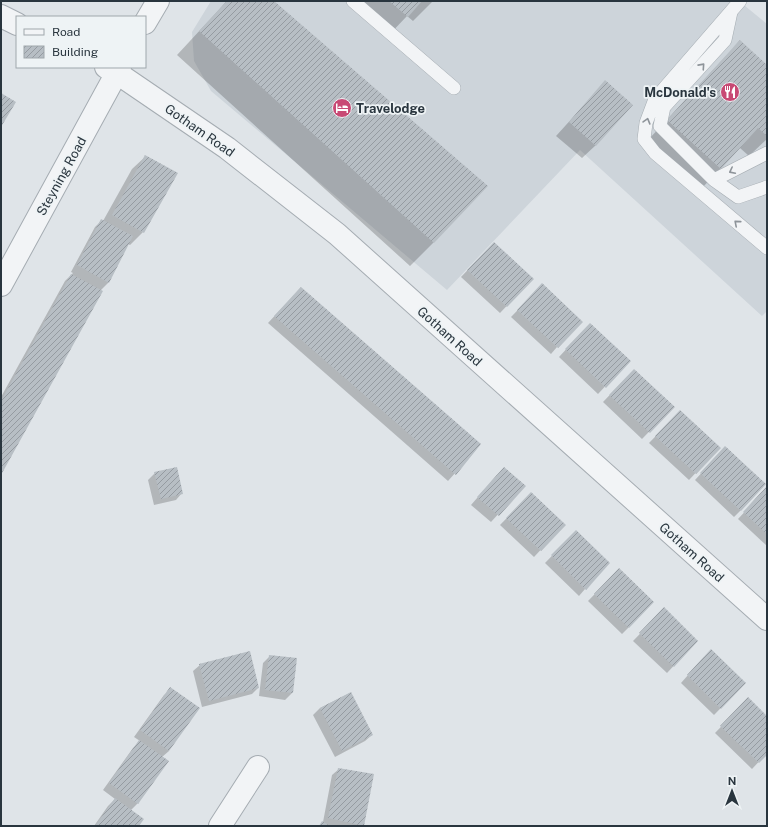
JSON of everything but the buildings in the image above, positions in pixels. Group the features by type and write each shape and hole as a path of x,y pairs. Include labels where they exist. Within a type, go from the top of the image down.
{"street":[{"path":"146,21 158,1"},
{"path":"1,16 16,24"},
{"name":"Steyning Road","path":"1,285 114,69"},
{"name":"Gotham Road","path":"114,69 228,148 336,234 767,619"},
{"path":"220,826 258,766"}],"lane":[{"path":"353,1 454,88"},
{"path":"736,5 725,40 664,107 660,126 714,180 738,196 767,187"},
{"path":"736,5 655,99 646,123 644,139 655,153 767,248"},
{"path":"714,180 767,153"}],"shaded area":[{"path":"211,1 739,1 767,24 767,311 762,316 580,150 447,290 211,91 194,61 192,32"}],"place":[{"name":"McDonald's","path":"730,92"},
{"name":"Travelodge","path":"342,108"}]}
